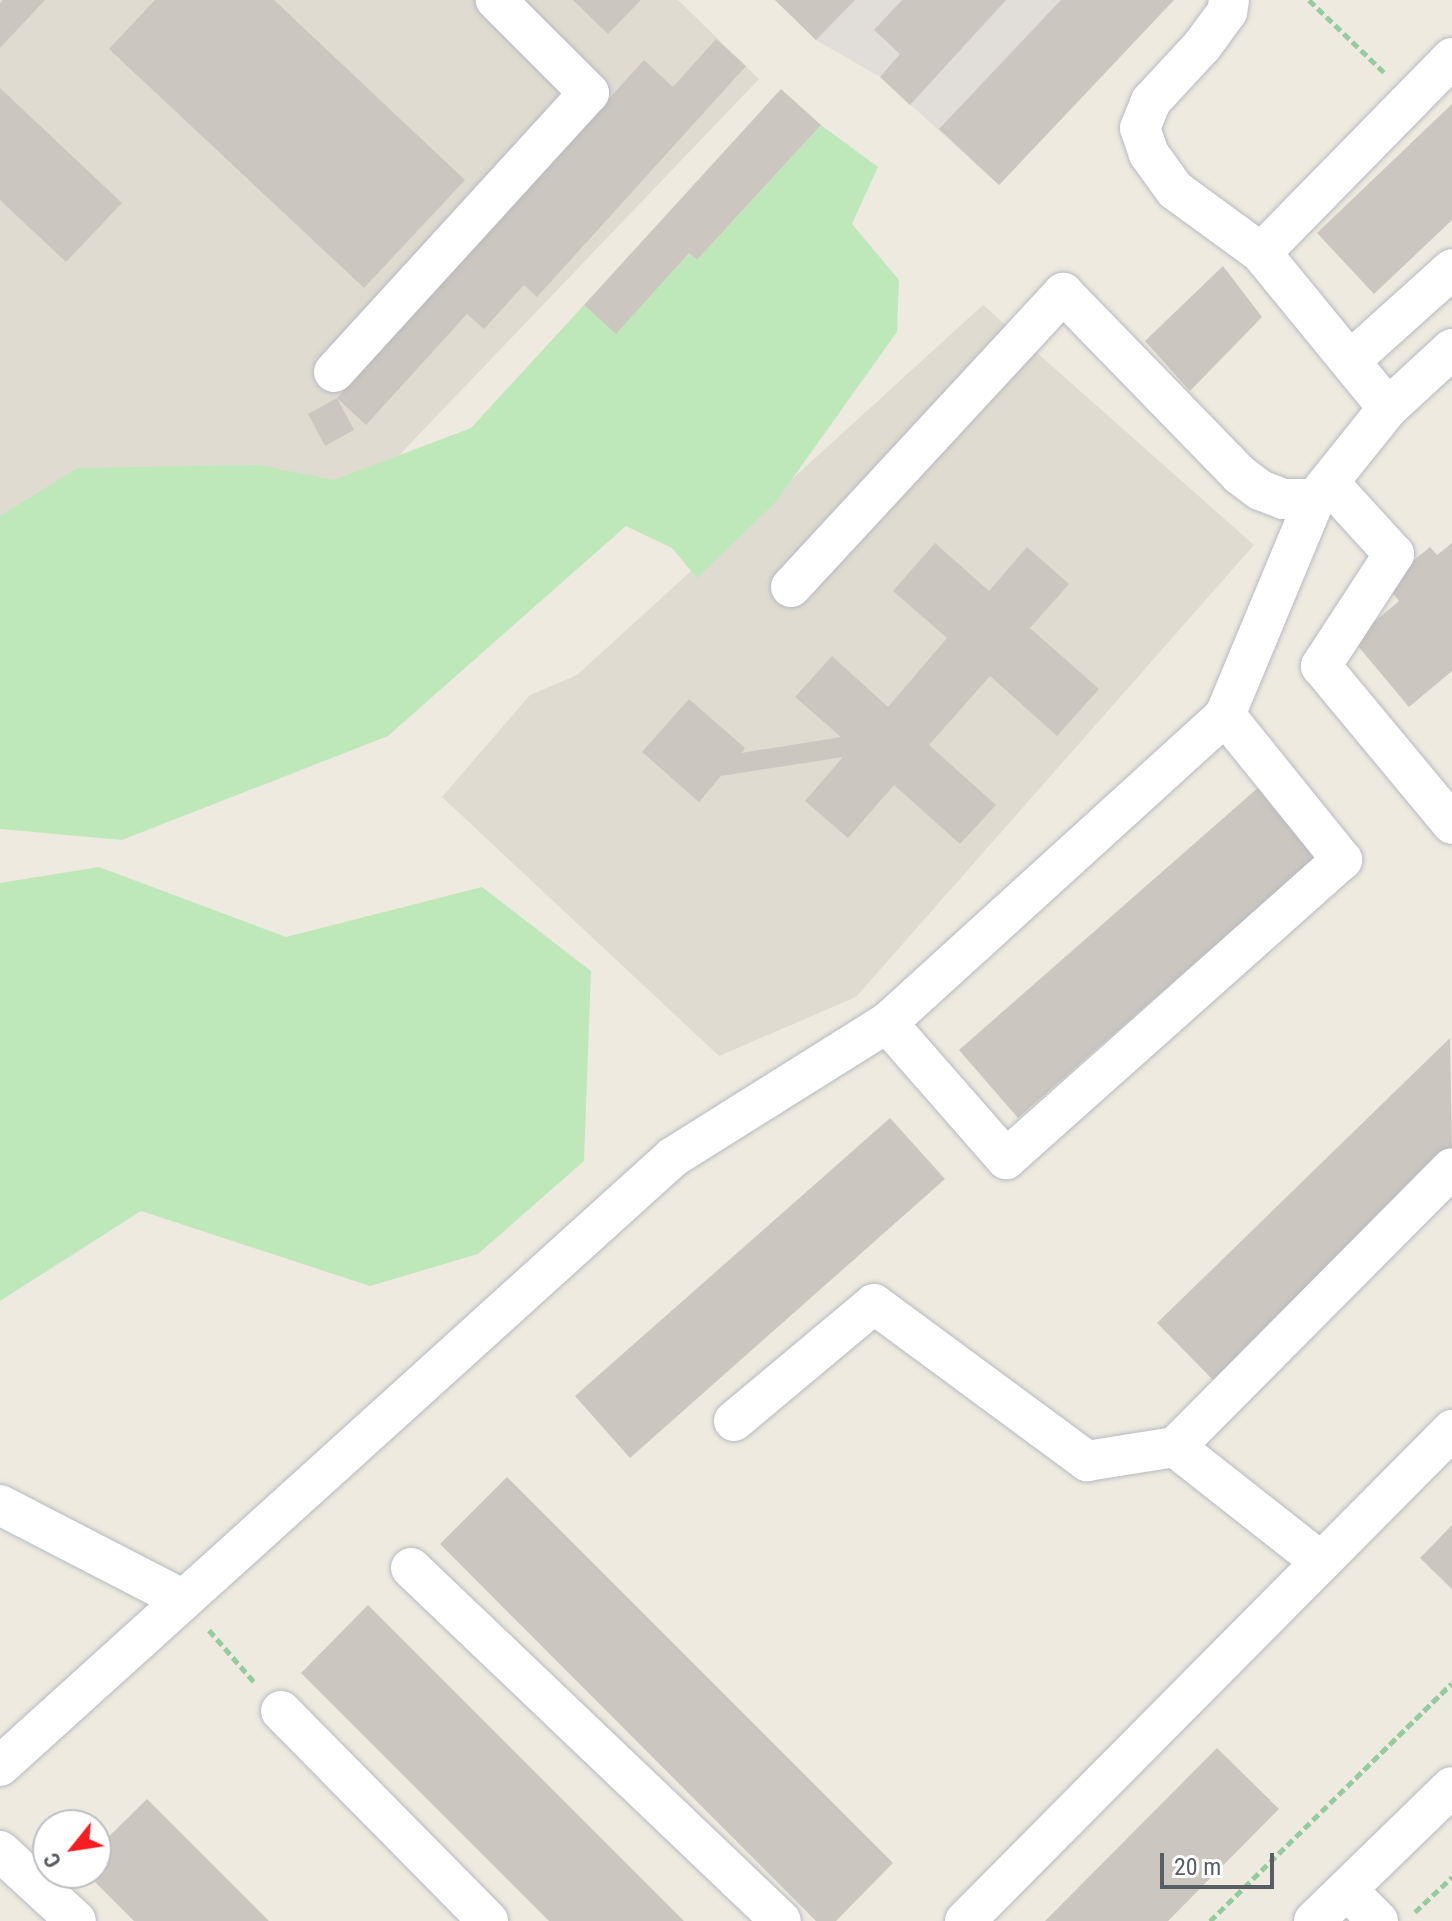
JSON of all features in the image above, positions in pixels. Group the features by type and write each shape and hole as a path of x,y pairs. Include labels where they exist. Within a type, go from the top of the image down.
{"street":[{"path":"334,372 589,93 496,0"},
{"path":"1229,0 1227,12 1202,46 1151,101 1140,128 1149,154 1175,190 1261,253 1388,408"},
{"path":"1261,253 1452,58"},
{"path":"1350,361 1452,269"},
{"path":"791,587 1063,293 1240,475 1260,490 1283,499 1323,492"},
{"path":"0,1766 673,1157 887,1023 1225,715 1323,492 1388,408 1452,349"},
{"path":"1323,492 1394,554 1321,666 1452,824"},
{"path":"887,1023 1006,1159 1342,860 1225,715"},
{"path":"734,1421 874,1304 1087,1461 1175,1447 1452,1168"},
{"path":"965,1921 1452,1430"},
{"path":"1175,1447 1321,1562"},
{"path":"0,1505 182,1599"},
{"path":"411,1568 781,1921"},
{"path":"281,1711 488,1921"},
{"path":"1314,1921 1452,1787"},
{"path":"0,1851 76,1921"},
{"path":"1347,1890 1378,1921"}],"path":[{"path":"1309,0 1412,98"},
{"path":"182,1599 281,1711"},
{"path":"1210,1921 1452,1683"},
{"path":"1406,1921 1452,1877"}],"shaded area":[{"path":"0,0 678,0 759,79 343,514 0,621"},
{"path":"775,0 1174,0 999,185 880,77 816,40"},
{"path":"983,305 1254,545 856,997 719,1056 442,797 530,695 577,675"}],"green space":[{"path":"821,125 878,167 852,224 899,280 897,332 775,503 697,578 672,548 626,526 388,736 122,840 0,829 0,516 77,468 259,465 334,480 471,428 584,305 616,333 689,253 697,260"},
{"path":"99,867 286,937 482,887 591,971 584,1161 478,1254 370,1286 141,1211 0,1301 0,883"}],"building":[{"path":"3,0 45,0 0,48 0,4"},
{"path":"155,0 274,0 465,180 364,288 109,49"},
{"path":"573,0 641,0 608,34"},
{"path":"775,0 855,0 816,40"},
{"path":"902,0 1006,0 910,105 880,77 900,54 874,30"},
{"path":"1061,0 1174,0 999,185 939,129"},
{"path":"716,39 746,66 537,297 524,285 484,329 467,314 366,425 337,398 644,60 673,87"},
{"path":"0,88 122,203 66,262 0,200"},
{"path":"781,89 821,125 697,260 689,253 616,334 584,305"},
{"path":"1452,104 1452,220 1374,294 1317,233"},
{"path":"1223,266 1262,317 1190,391 1145,341"},
{"path":"337,398 354,430 325,446 308,414"},
{"path":"935,543 989,591 1027,547 1069,584 1030,628 1099,689 1057,736 990,676 929,745 996,805 960,844 894,785 848,838 805,801 843,757 721,776 699,802 642,752 689,699 745,748 741,753 841,737 795,697 832,656 888,707 947,638 893,591"},
{"path":"1452,543 1452,671 1409,707 1353,640 1399,601 1385,584 1430,547 1437,555"},
{"path":"1260,786 1319,854 1018,1118 959,1050"},
{"path":"1450,1038 1452,1153 1216,1383 1157,1323"},
{"path":"890,1118 945,1179 630,1458 575,1396"},
{"path":"507,1477 893,1863 836,1921 816,1921 440,1544"},
{"path":"1452,1525 1452,1589 1420,1558"},
{"path":"368,1605 684,1921 549,1921 301,1673"},
{"path":"1217,1748 1279,1809 1168,1921 1045,1921"},
{"path":"147,1799 269,1921 134,1921 102,1889 112,1889 112,1833"}]}
